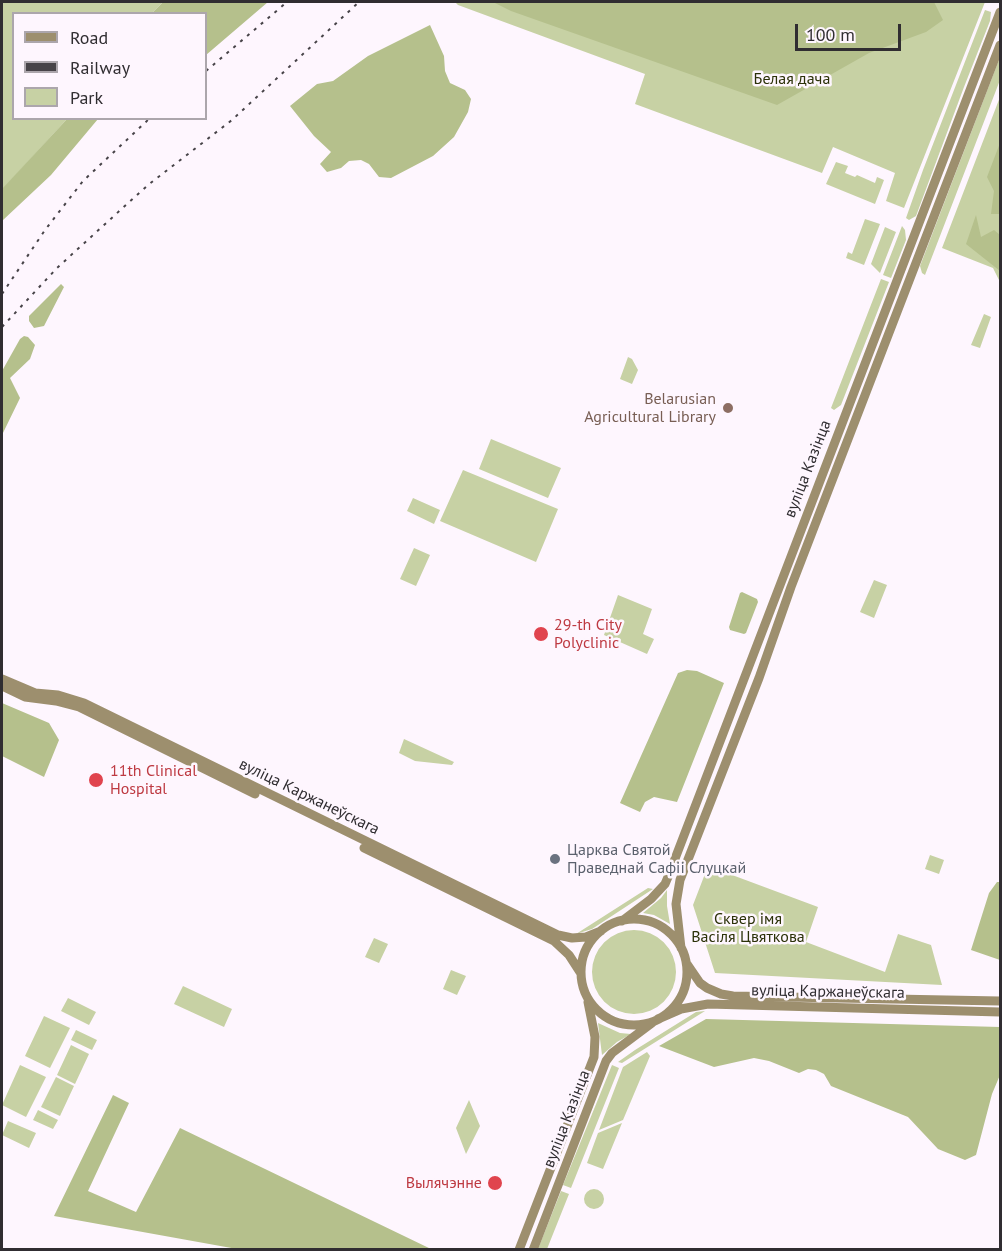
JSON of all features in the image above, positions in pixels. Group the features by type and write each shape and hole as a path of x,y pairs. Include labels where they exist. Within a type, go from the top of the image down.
{"main road":[{"name":"вуліца Казінца","path":"622,921 651,899 666,881 1000,12"},
{"name":"вуліца Казінца","path":"681,948 676,904 680,880 1000,45"},
{"path":"968,95 975,95 978,100"},
{"path":"901,268 913,274"},
{"path":"844,417 856,422"},
{"name":"вуліца Каржанеўскага","path":"2,679 35,693 63,696 84,703 558,935 572,938 586,937 601,930"},
{"name":"вуліца Каржанеўскага","path":"2,687 25,697 79,707 355,842 554,941 570,955 580,972"},
{"path":"639,920 656,924 671,935 681,948 686,962 686,979 681,996 672,1009 657,1020 633,1025 617,1023 602,1015 588,999 582,985 580,972 585,951 601,930 622,921 639,920"},
{"name":"вуліца Каржанеўскага","path":"686,962 700,983 707,988 733,996 1000,1001"},
{"name":"вуліца Казінца","path":"519,1250 594,1057 595,1037 588,999"},
{"name":"вуліца Каржанеўскага","path":"657,1020 681,1009 708,1004 1000,1012"},
{"name":"вуліца Казінца","path":"532,1250 606,1061 612,1053 657,1020"}],"green space":[{"path":"2,2 163,2 153,12 12,12 12,120 66,120 2,190"},
{"path":"163,2 268,2 207,54 207,12 153,12"},
{"name":"Белая дача","path":"455,2 985,2 904,208 886,201 895,173 833,147 822,173 635,104 645,74"},
{"path":"493,2 934,2 943,20 926,32 869,53 777,105 511,11"},
{"path":"985,10 991,12 990,21 916,216 909,220 906,218 923,170"},
{"path":"430,25 444,56 445,71 450,83 465,90 471,99 468,112 454,137 433,156 391,178 379,177 369,164 361,160 349,161 341,168 327,172 320,164 331,152 314,136 290,106 317,84 333,81 368,56"},
{"path":"1000,57 1000,80 925,275 920,266"},
{"path":"1000,97 1000,282 993,268 942,248"},
{"path":"66,120 97,120 51,175 2,221 2,189"},
{"path":"1000,143 1000,214 991,214 994,191 987,177"},
{"path":"836,162 848,166 845,173 855,177 857,175 875,183 877,177 884,180 875,204 826,184"},
{"path":"976,215 981,237 994,230 1000,235 1000,271 966,244"},
{"path":"865,219 880,224 864,265 846,258 848,252 852,254"},
{"path":"902,226 906,240 891,278 883,275"},
{"path":"885,227 896,232 880,273 871,264"},
{"path":"881,279 889,282 841,405 834,410 831,408"},
{"path":"61,284 64,287 44,326 34,328 29,321 29,316"},
{"path":"984,314 991,317 980,348 971,345"},
{"path":"24,336 35,345 30,359 10,378 20,398 2,435 2,371"},
{"path":"628,357 632,359 638,370 632,384 620,379"},
{"path":"491,439 561,468 548,498 479,469"},
{"path":"463,470 558,509 536,562 440,521"},
{"path":"413,498 440,510 434,524 407,511"},
{"path":"414,548 430,555 416,586 400,579"},
{"path":"874,580 887,585 874,618 860,612"},
{"path":"742,592 757,599 758,602 744,634 730,630 729,627"},
{"path":"618,595 652,609 643,634 654,639 647,654 604,635"},
{"path":"687,670 697,671 724,683 677,802 654,797 645,802 640,812 620,803 678,673"},
{"path":"2,703 49,723 59,740 44,777 2,756"},
{"path":"404,739 454,762 452,765 415,761 399,753"},
{"path":"930,855 944,860 939,874 925,869"},
{"name":"Сквер імя Васіля Цвяткова","path":"708,866 818,907 806,942 885,972 898,934 931,945 942,985 715,973 693,905"},
{"path":"997,882 1000,882 1000,960 971,950 989,893"},
{"path":"648,888 653,889 592,929 576,934"},
{"path":"667,890 670,924 654,915 643,913"},
{"path":"634,930 650,933 664,942 673,956 676,972 673,988 664,1002 650,1011 634,1014 618,1011 604,1002 595,988 592,972 595,956 604,942 618,933"},
{"path":"374,938 388,944 379,963 365,957"},
{"path":"451,970 466,976 457,995 443,989"},
{"path":"183,986 232,1009 224,1027 174,1004"},
{"path":"68,998 96,1012 89,1025 61,1011"},
{"path":"705,1011 622,1063 618,1062 696,1012"},
{"path":"44,1016 70,1028 50,1068 25,1056"},
{"path":"706,1019 1000,1027 1000,1075 992,1094 976,1155 965,1160 938,1149 908,1117 831,1086 824,1074 816,1070 808,1069 799,1073 769,1061 754,1058 714,1067 659,1046"},
{"path":"598,1023 620,1033 631,1034 602,1055"},
{"path":"76,1030 97,1040 92,1050 71,1040"},
{"path":"71,1045 89,1054 75,1084 57,1075"},
{"path":"647,1052 650,1056 623,1120 599,1130 623,1067"},
{"path":"20,1065 46,1077 26,1117 2,1105"},
{"path":"612,1065 619,1068 571,1188 563,1185"},
{"path":"56,1077 74,1086 60,1116 41,1107"},
{"path":"113,1095 129,1103 88,1191 136,1212 180,1128 431,1249 237,1249 54,1216"},
{"path":"469,1100 480,1126 466,1154 456,1128"},
{"path":"38,1110 58,1120 53,1129 33,1120"},
{"path":"8,1121 36,1133 29,1148 2,1135"},
{"path":"622,1123 603,1169 587,1163 598,1133"},
{"path":"594,1189 601,1192 604,1199 601,1206 594,1209 587,1206 584,1199 587,1192"},
{"path":"561,1191 569,1194 547,1249 538,1249"}],"railway":[{"path":"207,70 287,2"},
{"path":"2,327 57,268 127,204 232,120 359,2"},
{"path":"2,294 45,230 83,181 148,120"}],"place":[{"name":"Belarusian Agricultural Library","path":"728,408"},
{"name":"29-th City Polyclinic","path":"541,634"},
{"name":"11th Clinical Hospital","path":"96,780"},
{"name":"Царква Святой Праведнай Сафіі Слуцкай","path":"555,859"},
{"name":"Вылячэнне","path":"495,1183"}]}
